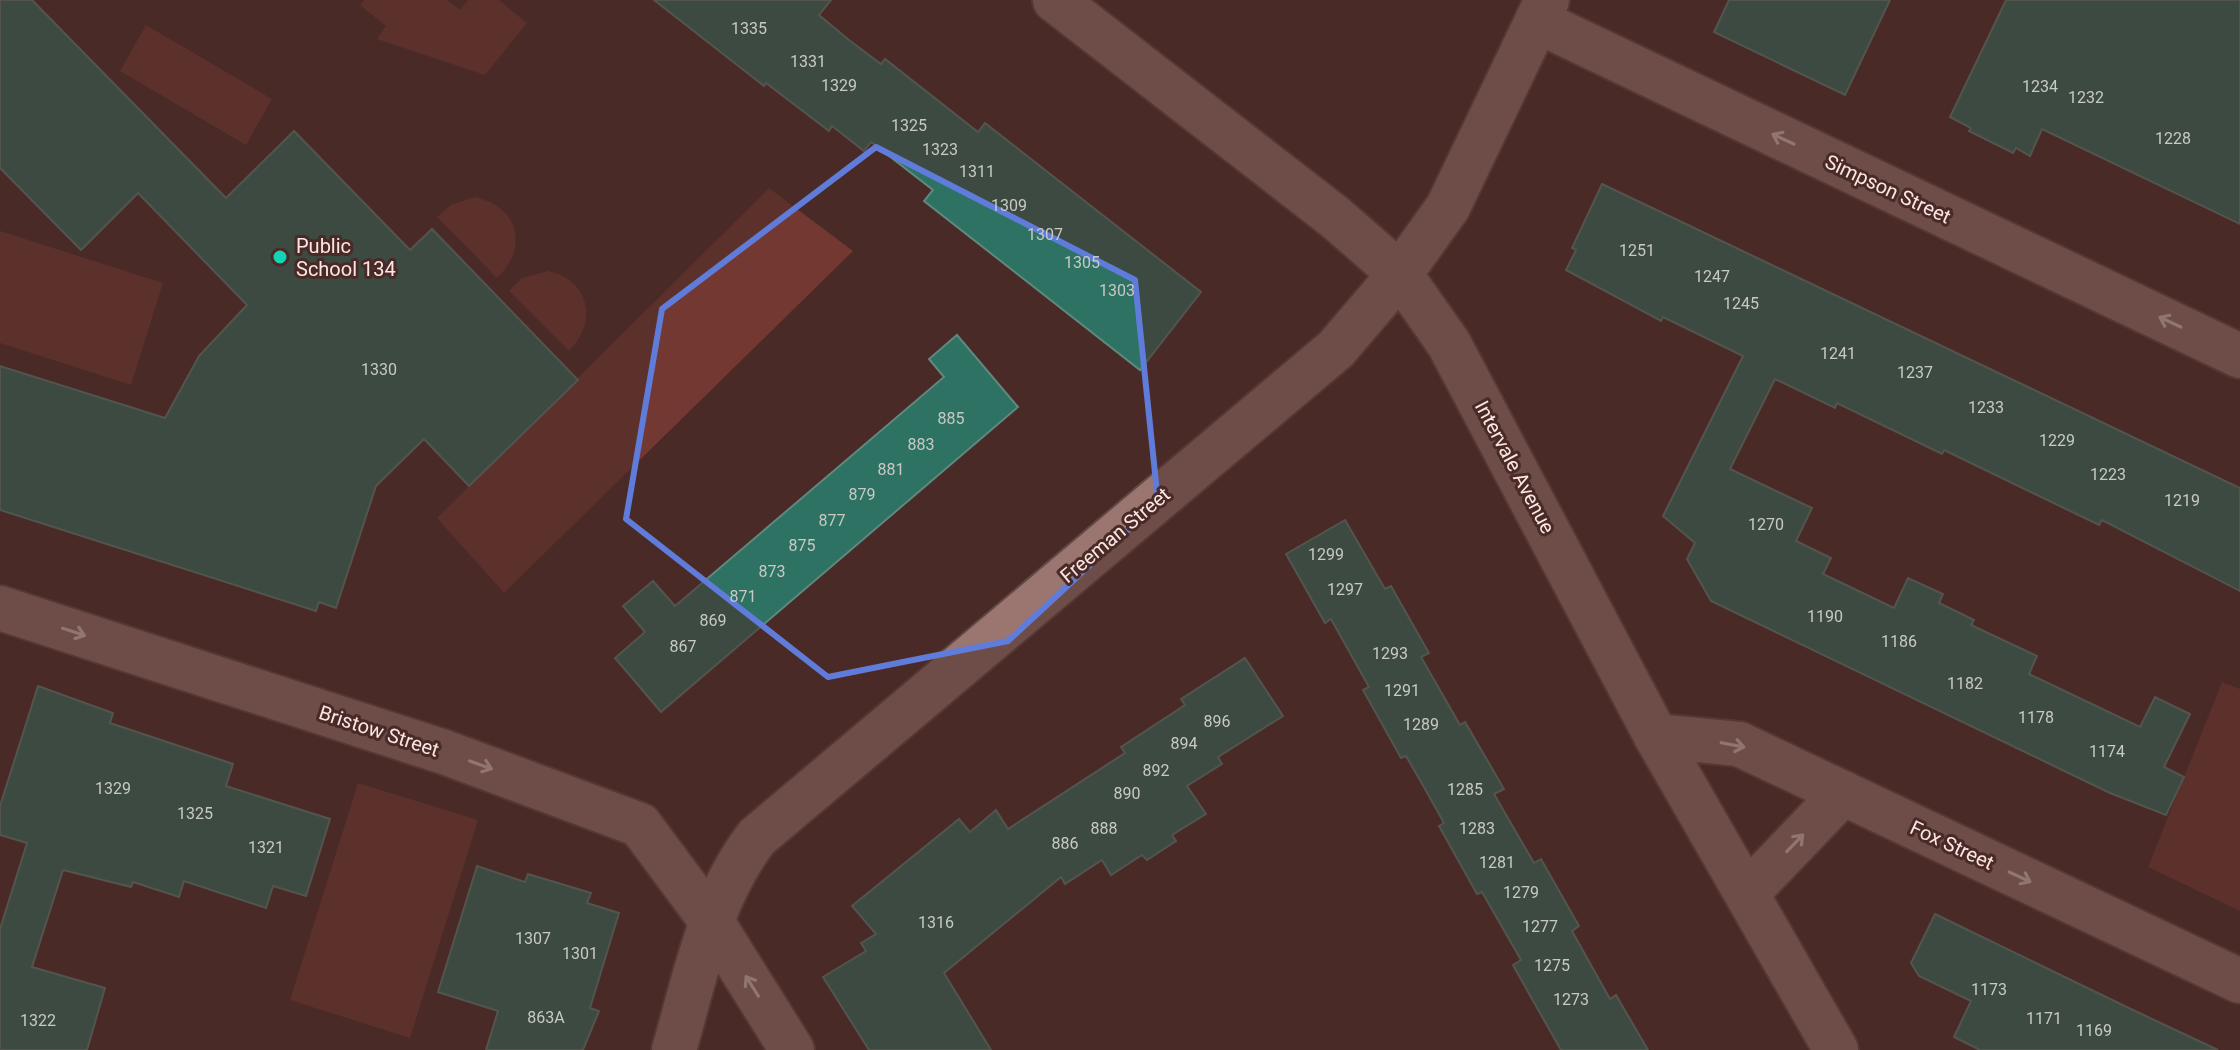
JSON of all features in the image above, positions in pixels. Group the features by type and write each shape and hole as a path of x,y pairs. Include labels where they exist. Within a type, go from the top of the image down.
{"street":[{"name":"Intervale Avenue","path":"1055,0 1336,218 1400,274 1449,344 1656,736 1836,1050"},
{"name":"Freeman Street","path":"674,1050 712,922 736,864 757,837 1336,349 1400,274 1448,207 1542,11"},
{"name":"Simpson Street","path":"1542,11 2240,356"},
{"name":"Bristow Street","path":"0,608 444,752 640,825 712,922 792,1050"},
{"name":"Fox Street","path":"1656,736 1739,744 2240,981"},
{"path":"1748,892 1843,793"}],"highlighted area":[{"path":"876,147 1135,280 1158,502 1008,641 828,677 626,519 662,309"}],"shaded area":[{"path":"364,0 447,0 460,10 468,0 499,0 527,23 485,75 377,39 386,26 360,5"},
{"path":"146,25 272,99 246,145 120,71"},
{"path":"769,188 853,251 504,593 437,518"},
{"path":"475,197 502,210 514,230 516,242 513,254 497,278 437,217 451,205"},
{"path":"0,231 163,283 131,385 0,343"},
{"path":"548,271 573,283 585,304 584,328 569,351 509,291 522,278"},
{"path":"2222,682 2240,689 2240,911 2148,867"},
{"path":"358,783 478,820 410,1038 290,1000"}],"building":[{"name":"Public School 134","path":"0,0 32,0 226,198 294,131 410,250 432,229 578,380 469,486 424,439 376,486 336,608 319,602 316,611 0,510 0,366 165,418 199,356 247,305 138,193 81,250 0,168"},
{"path":"654,0 831,0 819,15 849,40 881,64 885,59 978,132 985,123 1201,292 1140,370 924,201 933,190 871,142 864,151 832,126 829,131 766,83 764,86"},
{"path":"1729,0 1890,0 1845,95 1714,32"},
{"path":"2006,0 2240,0 2240,224 2042,129 2030,156 2016,148 2013,153 1969,131 1971,128 1950,117"},
{"path":"1602,184 2240,488 2240,591 2102,520 2099,525 1944,450 1942,454 1837,403 1835,408 1775,379 1730,469 1812,508 1796,541 1831,558 1823,574 1894,608 1908,578 1943,594 1939,603 1974,620 1971,625 2037,656 2029,674 2140,727 2155,697 2190,714 2164,767 2184,777 2166,815 2110,793 1711,601 1687,559 1695,543 1663,516 1743,356 1663,317 1661,321 1566,270 1576,250 1572,248"},
{"path":"957,335 1018,407 661,712 615,658 645,632 623,606 653,581 675,606 944,377 929,359"},
{"path":"1345,520 1385,589 1391,586 1429,653 1421,657 1460,725 1465,722 1504,789 1494,794 1534,863 1541,859 1579,926 1572,931 1610,999 1616,995 1648,1050 1561,1050 1513,965 1521,960 1482,892 1477,894 1439,826 1444,823 1425,789 1406,756 1401,758 1363,690 1369,687 1331,619 1325,623 1286,554"},
{"path":"1245,658 1283,716 1218,757 1222,764 1187,786 1206,814 1172,835 1176,841 1147,860 1142,855 1111,875 1102,860 1065,884 1061,877 944,973 991,1050 869,1050 823,977 866,951 861,943 876,934 852,906 959,819 970,832 996,810 1008,829 1125,753 1121,747 1185,705 1181,699"},
{"path":"38,686 113,713 110,723 233,764 226,786 330,819 306,896 273,886 266,908 184,881 179,897 133,882 131,887 63,870 32,967 105,988 87,1050 0,1050 0,929 27,843 0,835 0,806"},
{"path":"477,866 525,882 528,874 591,893 587,903 619,913 590,1008 599,1011 583,1050 486,1050 498,1011 438,992"},
{"path":"1935,914 2218,1050 1980,1050 1954,1037 1971,1001 1919,976 1911,963"}],"place":[{"name":"Public School 134","path":"280,257"}]}
